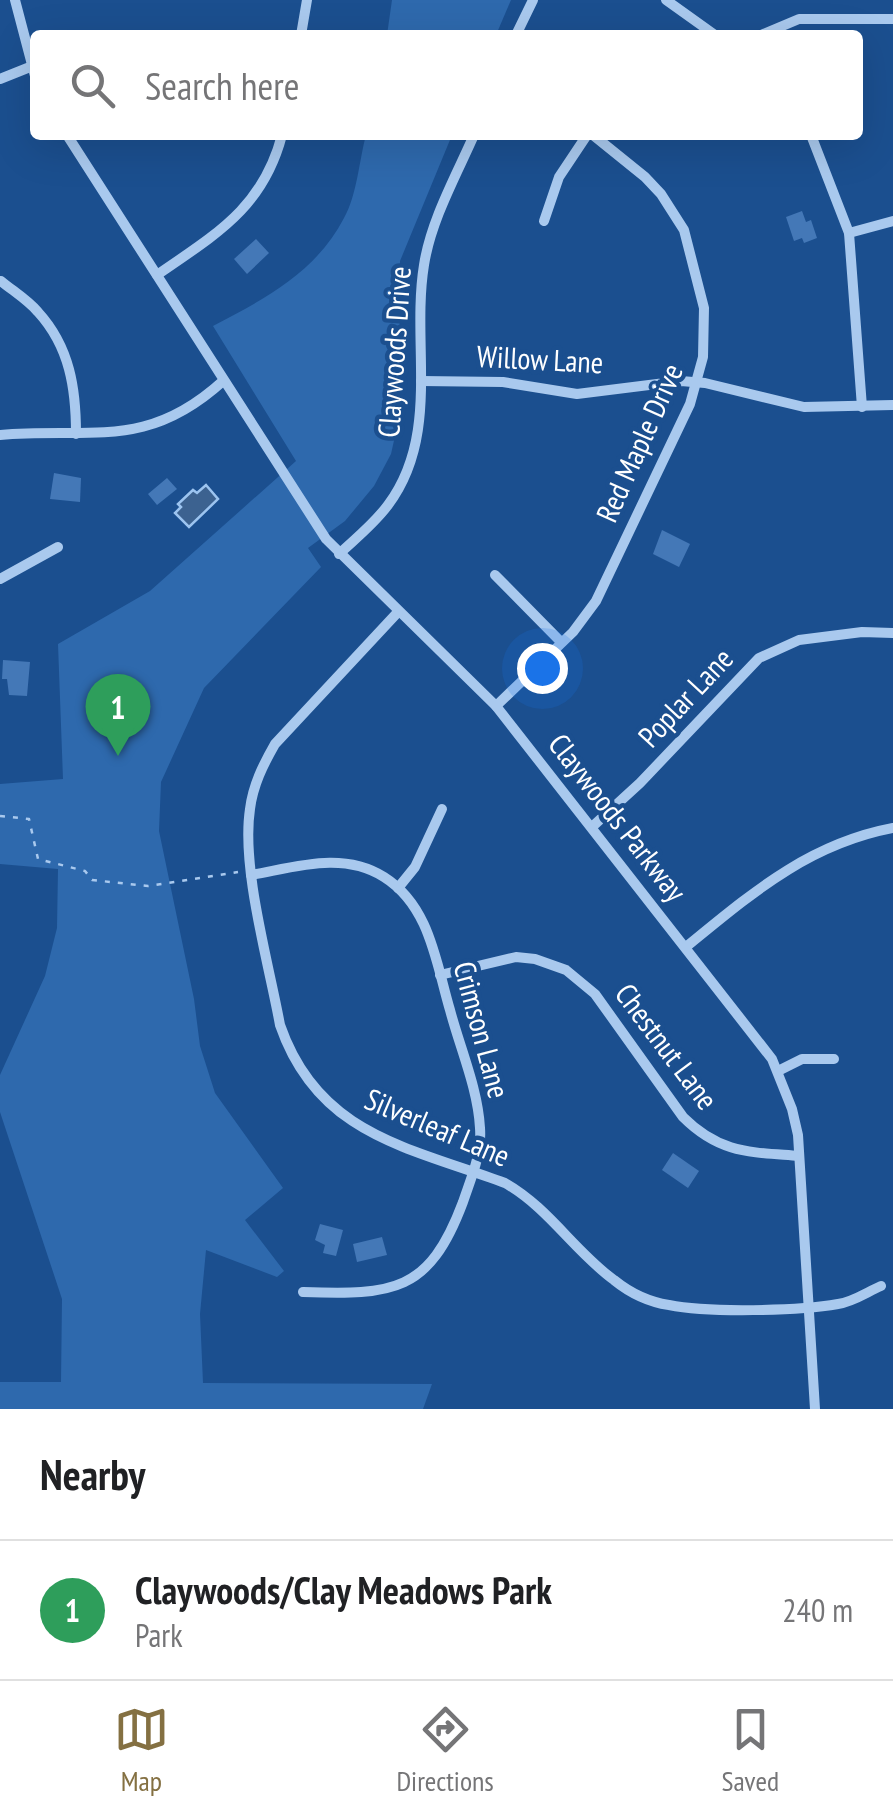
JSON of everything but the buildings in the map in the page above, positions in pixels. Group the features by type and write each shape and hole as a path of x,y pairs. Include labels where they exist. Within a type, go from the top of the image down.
{"street":[{"path":"16,0 30,58"},
{"path":"302,30 307,0"},
{"path":"518,30 533,0"},
{"path":"666,0 708,30"},
{"path":"773,30 798,19 893,19"},
{"path":"0,80 30,72"},
{"name":"Claywoods Parkway","path":"74,140 222,381 339,554 496,706 772,1058 792,1108 799,1156 815,1409"},
{"path":"158,275 245,210 262,188 281,140"},
{"name":"Claywoods Drive","path":"339,554 378,518 401,484 416,444 424,260 472,140"},
{"path":"544,221 559,177 586,140"},
{"name":"Red Maple Drive","path":"496,706 596,601 698,382 704,358 704,308 684,230 645,176 597,140"},
{"path":"812,140 849,232 862,407"},
{"path":"849,232 893,221"},
{"path":"1,280 39,312 64,352 76,391 76,434"},
{"path":"0,435 128,432 193,404 222,381"},
{"name":"Willow Lane","path":"421,381 492,381 576,394 662,382 698,382 804,407 893,405"},
{"path":"0,579 58,548"},
{"path":"495,575 561,642"},
{"name":"Silverleaf Lane","path":"398,612 287,728 264,764 250,806 247,828 252,875 280,1025 310,1084 325,1102 357,1126 522,1193 603,1272 648,1300 686,1308 811,1306 842,1304 881,1286"},
{"name":"Poplar Lane","path":"593,826 640,783 759,658 800,640 893,632"},
{"path":"252,875 336,862 368,869 398,888 415,867 442,809"},
{"path":"686,947 755,890 812,854 855,837 893,828"},
{"name":"Crimson Lane","path":"304,1292 382,1291 417,1275 450,1236 479,1152 479,1116 440,975 420,915 398,888"},
{"name":"Chestnut Lane","path":"440,975 516,957 566,970 595,994 683,1118 696,1130 740,1152 799,1156"},
{"path":"778,1071 802,1059 834,1059"}],"path":[{"path":"0,816 29,818 38,858 85,871 92,880 148,886 234,872 252,875"}],"shaded area":[{"path":"392,0 511,0 498,30 388,30"},
{"path":"365,140 450,140 400,261 399,418 391,454 374,486 345,521 308,548 321,567 204,688 161,782 159,831 200,1046 215,1093 283,1188 245,1220 284,1271 277,1277 206,1250 200,1314 203,1383 432,1384 423,1409 0,1409 0,1382 61,1382 62,1299 0,1112 0,1075 45,976 57,928 58,869 0,864 0,784 63,779 58,644 150,591 296,461 213,326 270,294 304,269 332,237 355,188"},
{"path":"206,485 218,499 189,527 175,513 181,507 178,504 193,490 197,493"}],"place":[{"name":"Claywoods/Clay Meadows Park","path":"118,756"}]}
